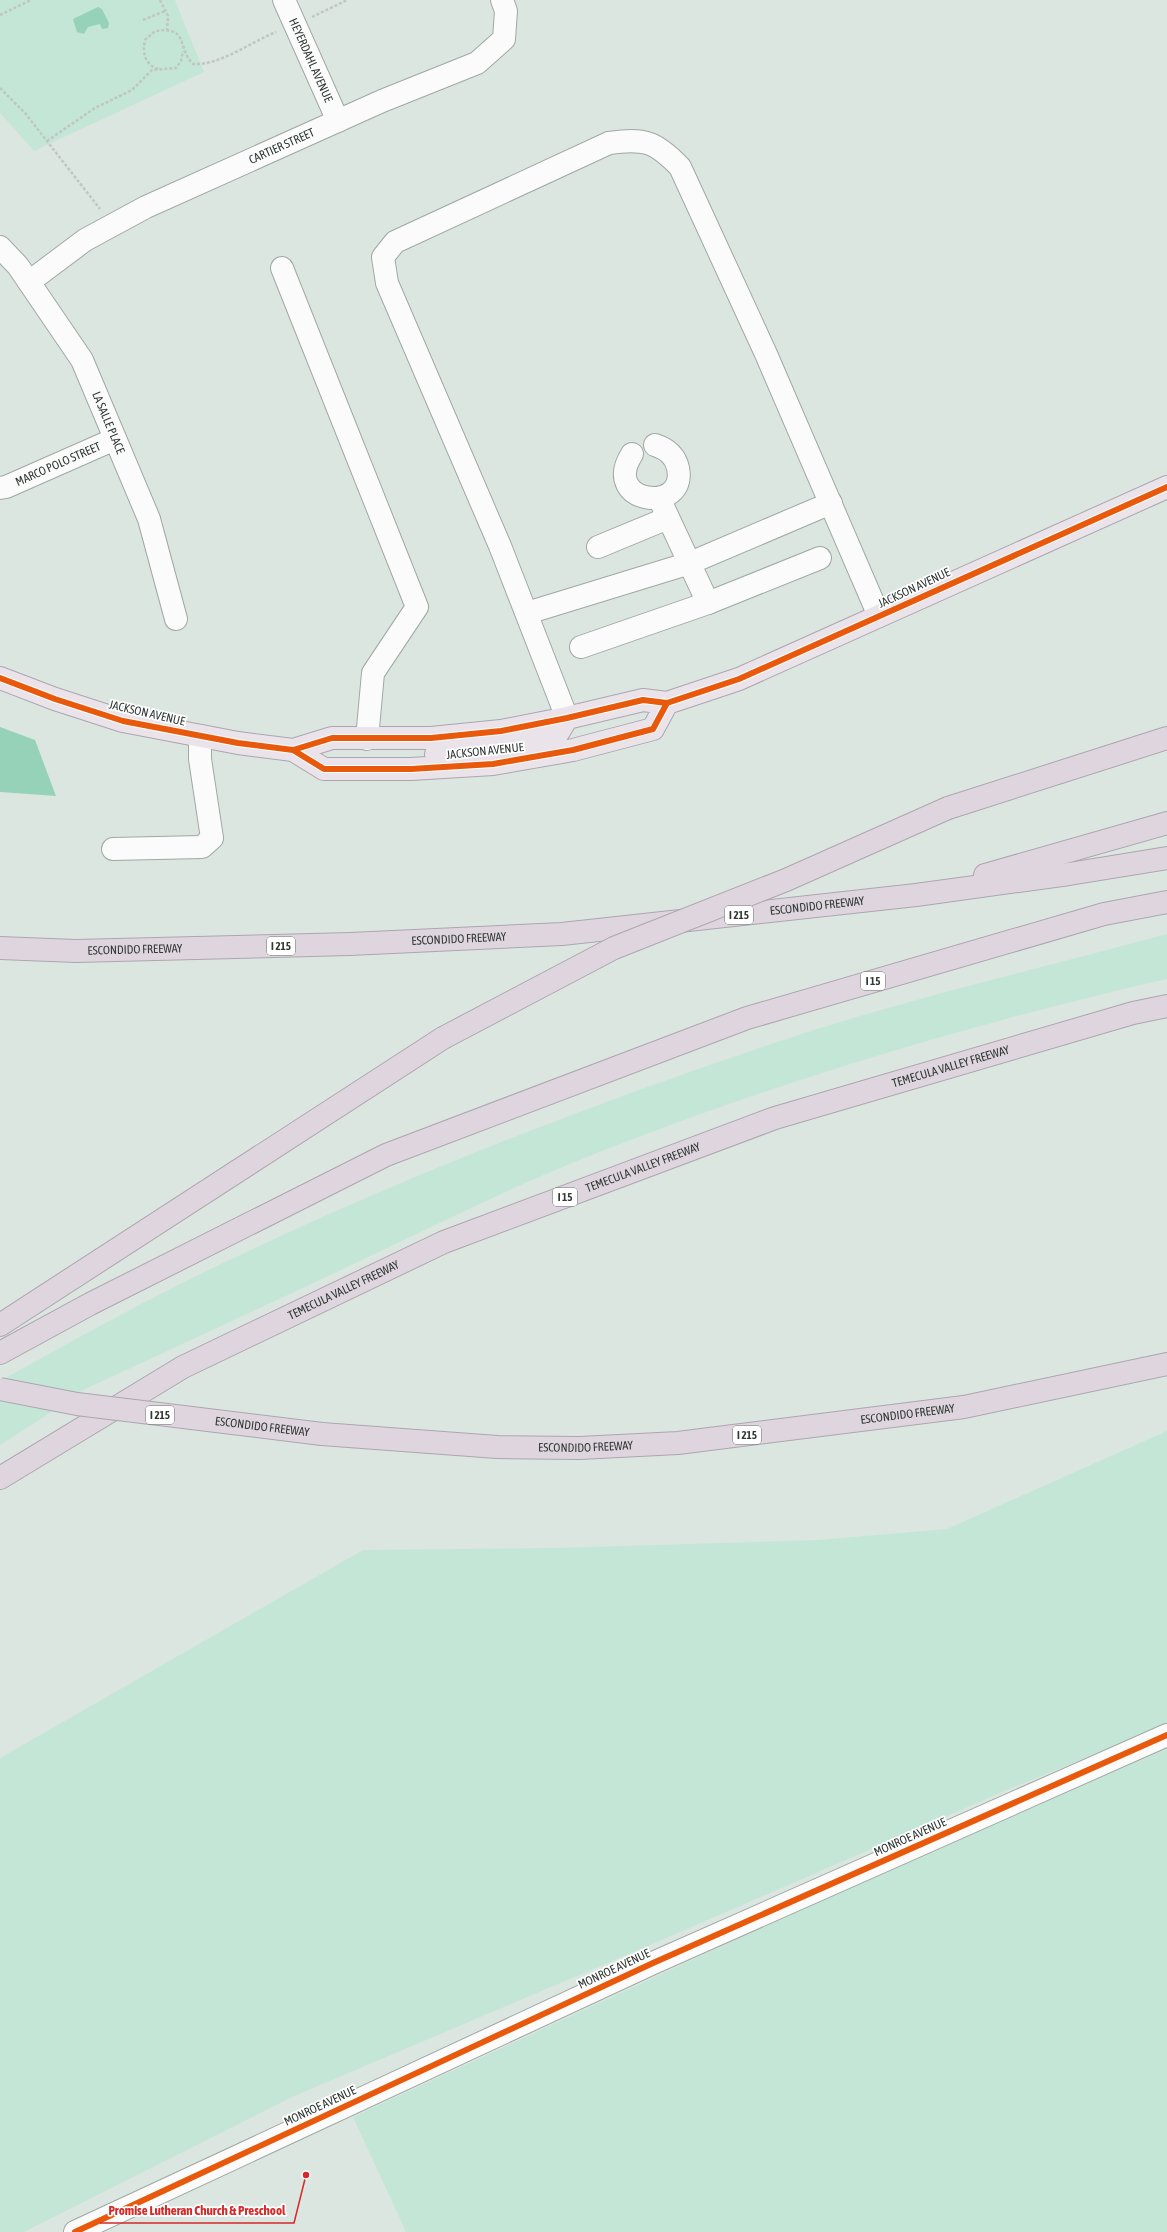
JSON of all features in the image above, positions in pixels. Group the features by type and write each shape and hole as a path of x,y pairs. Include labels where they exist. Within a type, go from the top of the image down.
{"highway":[{"path":"0,1325 442,1038 614,948 786,880 948,808 1167,738"},
{"path":"916,895 1167,823"},
{"path":"916,895 1070,874 1167,858"},
{"name":"ESCONDIDO FREEWAY","path":"0,948 76,952 350,944 562,934 916,895"},
{"name":"I 15","path":"0,1353 90,1304 386,1155 747,1018 1104,914 1167,902"},
{"name":"TEMECULA VALLEY FREEWAY","path":"0,1478 183,1367 444,1242 775,1118 1133,1012 1167,1006"},
{"name":"ESCONDIDO FREEWAY","path":"0,1389 76,1404 322,1434 497,1447 580,1448 678,1443 864,1421 964,1407 1167,1364"}],"main road":[{"name":"JACKSON AVENUE","path":"293,750 332,738 367,739 446,736 501,730 568,718 643,700 667,703 740,678 1167,487"},
{"name":"JACKSON AVENUE","path":"0,678 55,699 123,721 200,736 293,750 324,769 372,770 493,764 573,750 652,729 667,703"},
{"path":"372,770 400,755 432,754 544,740 558,733 568,718"}],"street":[{"name":"HEYERDAHL AVENUE","path":"284,0 338,121"},
{"name":"CARTIER STREET","path":"29,282 85,240 146,207 338,121 477,62 504,39 506,11 502,0"},
{"path":"568,718 527,613 387,283 383,257 395,242 609,143 635,139 664,150 680,167 766,354 879,616"},
{"name":"LA SALLE PLACE","path":"0,247 18,266 82,360 150,519 176,619"},
{"path":"282,268 417,607 373,673 367,739"},
{"name":"MARCO POLO STREET","path":"0,488 6,487 115,439"},
{"path":"632,454 625,470 629,486 642,498 659,498 674,488 678,479 679,470 672,454 664,448 655,445"},
{"path":"659,498 708,603"},
{"path":"527,613 690,563 831,503"},
{"path":"598,548 668,518"},
{"path":"581,647 708,603 820,558"},
{"path":"113,849 202,847 212,838 200,760 200,736"},
{"name":"MONROE AVENUE","path":"75,2232 661,1960 1167,1735"}],"path":[{"path":"0,15 31,0"},
{"path":"160,0 169,24 167,30"},
{"path":"184,49 181,61 176,68 167,70 150,66 143,53 145,40 155,31 167,30 177,34 183,41 186,57 193,64 204,65 215,62 254,41 295,25 348,0"},
{"path":"143,20 165,11"},
{"path":"47,142 96,108 132,90 152,70 158,69"},
{"path":"0,88 25,113 114,225"}],"shaded area":[{"path":"0,0 175,0 204,72 34,151 0,113"},
{"path":"98,7 102,9 109,23 108,28 102,29 100,24 88,27 84,34 77,32 73,19"},
{"path":"0,727 35,740 56,796 0,792"},
{"path":"1167,934 1167,979 1024,1014 882,1054 741,1100 602,1151 491,1199 304,1288 70,1396 0,1381 111,1320 223,1263 368,1197 441,1166 589,1108 814,1030 946,992"},
{"path":"0,1395 64,1404 0,1445"},
{"path":"1167,1431 1167,1724 1000,1793 657,1942 292,2097 24,2232 0,2232 0,1758 363,1550 553,1548 818,1540 947,1529"},
{"path":"1167,1749 1167,2232 406,2232 353,2117 860,1882"}],"cycle path":[{"path":"0,678 55,699 123,721 238,743 293,750 332,738 431,738 501,731 567,718 643,700 667,703 739,679 1167,487"},
{"path":"293,750 324,769 411,769 493,764 573,750 653,729 667,703"},
{"path":"75,2232 653,1963 1167,1735"}],"place":[{"name":"Promise Lutheran Church & Preschool","path":"306,2175"}]}
